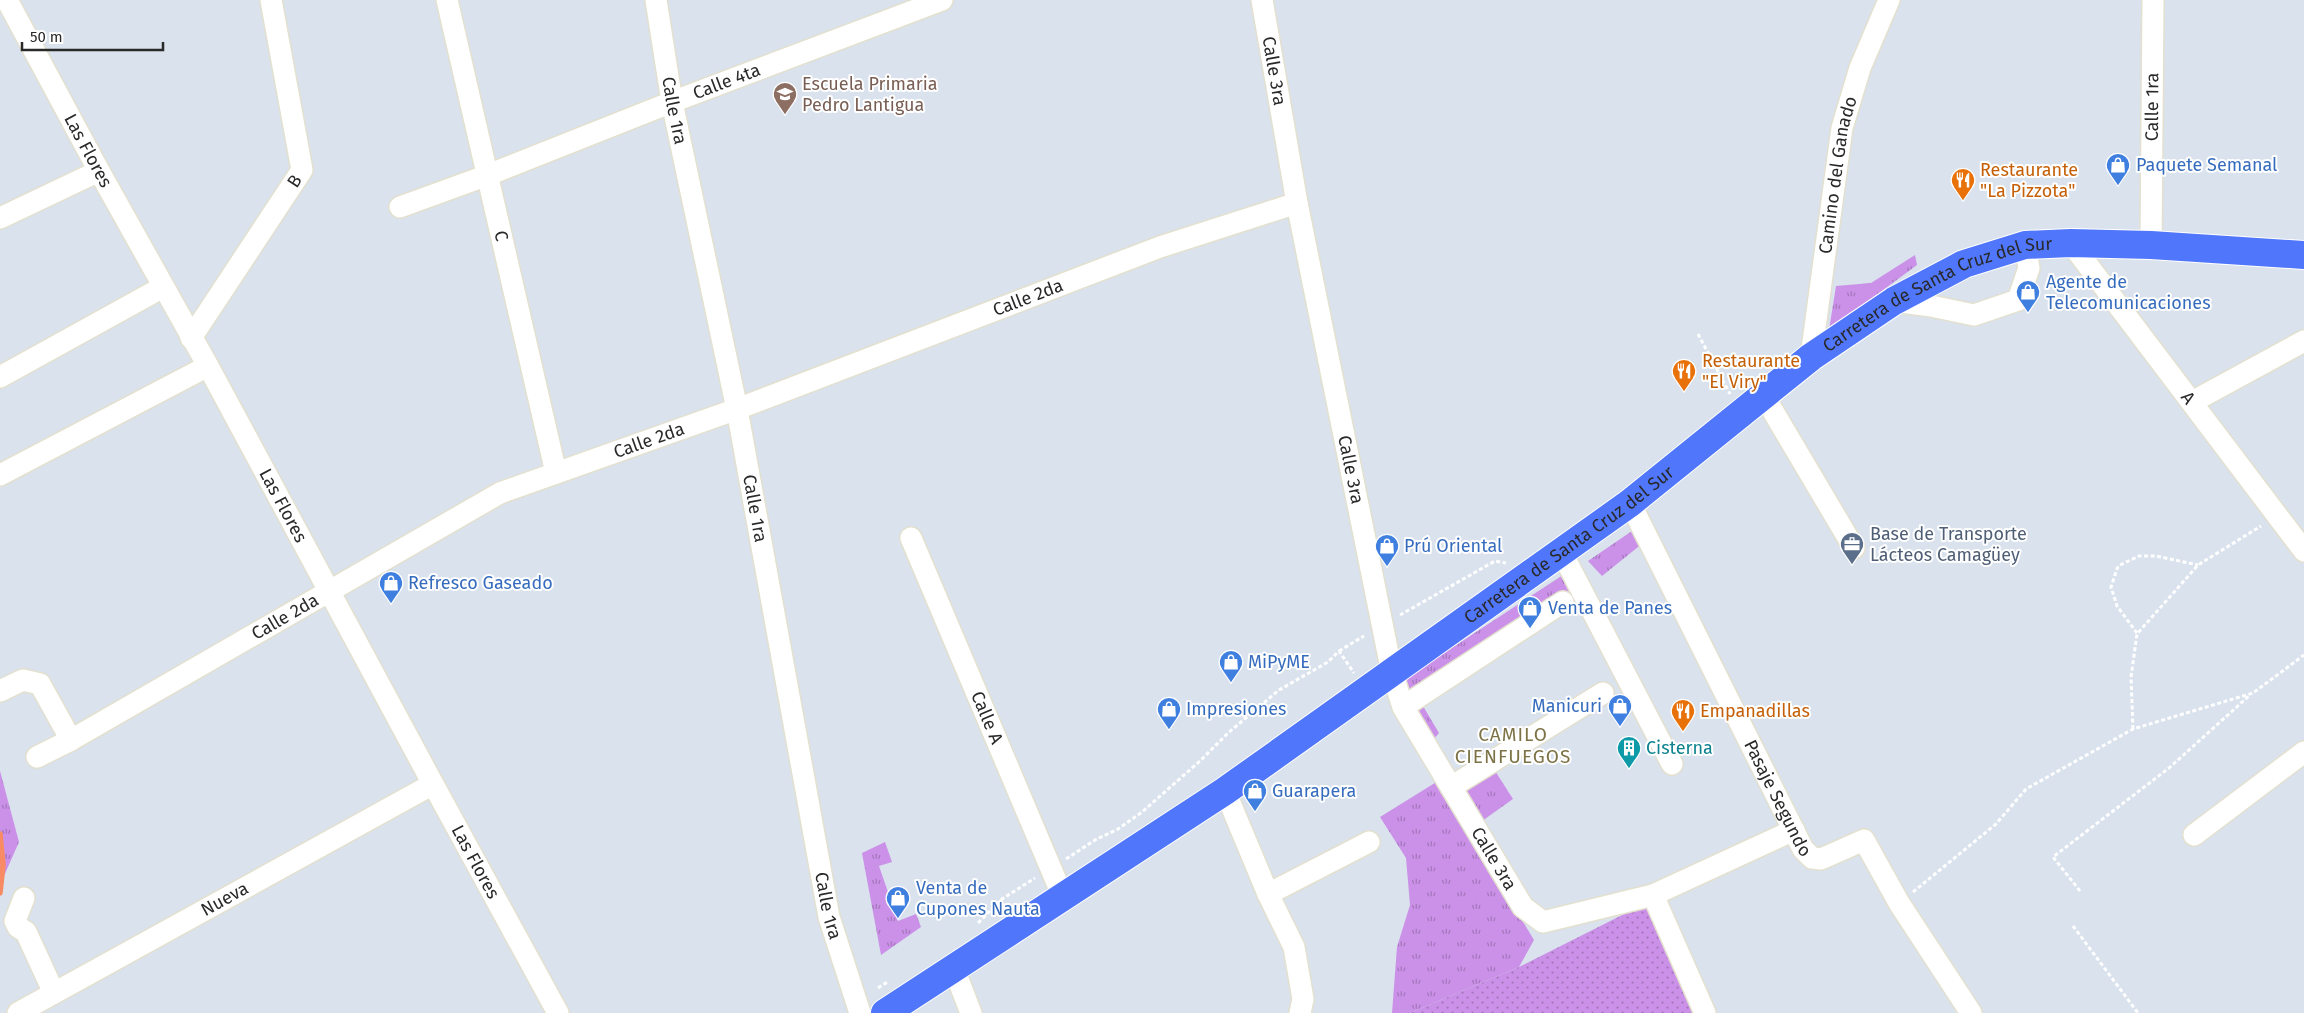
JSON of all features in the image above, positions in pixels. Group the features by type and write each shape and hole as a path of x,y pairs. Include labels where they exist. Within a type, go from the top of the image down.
{"main road":[{"name":"Carretera de Santa Cruz del Sur","path":"885,1013 1224,791 1630,503 1812,357 1894,302 1964,264 2025,245 2072,243 2152,245 2304,255"}],"street":[{"name":"Las Flores","path":"7,0 99,171 208,366 432,784 558,1013"},
{"name":"B","path":"191,338 302,170 271,0"},
{"name":"C","path":"447,0 556,473"},
{"name":"Calle 1ra","path":"656,0 672,102 737,409 829,917 858,1009"},
{"name":"Calle 4ta","path":"400,207 488,176 672,102 942,0"},
{"name":"Calle 3ra","path":"1262,0 1297,204 1382,626 1392,673 1403,707 1523,907 1543,922 1653,895"},
{"name":"Camino del Ganado","path":"1812,357 1842,128 1860,68 1890,0"},
{"name":"Calle 1ra","path":"2152,245 2153,0"},
{"path":"0,218 99,171"},
{"name":"Calle 2da","path":"37,757 71,740 500,493 737,409 1160,247 1297,204"},
{"name":"A","path":"2072,243 2304,551"},
{"path":"1894,302 1931,306 1974,316 2018,300 2029,268 2025,245"},
{"path":"0,378 163,287"},
{"path":"2192,402 2304,341"},
{"path":"0,475 208,366"},
{"path":"1764,396 1854,548"},
{"name":"Pasaje Segundo","path":"1630,503 1802,849 1812,858 1821,859 1864,840 1899,903 1971,1013"},
{"name":"Calle A","path":"911,538 1049,868 1063,896"},
{"path":"1561,551 1672,764"},
{"path":"1403,707 1563,602"},
{"path":"0,691 23,680 40,684 71,740"},
{"path":"1452,787 1603,693"},
{"path":"2194,834 2304,752"},
{"name":"Nueva","path":"18,1013 432,784"},
{"path":"1224,791 1268,894 1294,947 1303,999 1300,1013"},
{"path":"1705,1013 1653,895 1794,830"},
{"path":"1268,894 1369,842"},
{"path":"24,898 15,921 18,927 26,932 54,993"},
{"path":"954,969 971,1013"}],"path":[{"path":"1698,334 1741,415"},
{"path":"2133,729 2131,678 2137,634 2198,565 2278,516"},
{"path":"2137,634 2117,606 2111,587 2118,566 2139,556 2156,556 2198,565"},
{"path":"977,924 1002,899 1049,868 1076,854 1095,840 1118,829 1142,812 1200,761 1228,733 1279,690 1328,662 1339,651 1495,561"},
{"path":"1339,651 1367,690"},
{"path":"2080,891 2053,857 2169,768 2253,693 2304,655"},
{"path":"1899,903 1996,824 2026,789 2133,729 2253,693"},
{"path":"2073,926 2138,1013"},
{"path":"858,1009 883,984 891,980"}],"green space":[{"path":"1915,255 1917,265 1829,330 1836,286 1871,283"},
{"path":"1632,531 1643,543 1602,576 1588,561"},
{"path":"1569,571 1577,587 1412,694 1403,680"},
{"path":"1417,696 1439,733 1427,747 1403,707"},
{"path":"1490,763 1513,799 1475,826 1451,787"},
{"path":"0,771 19,842 0,885"},
{"path":"1438,781 1534,940 1519,967 1410,1013 1392,1013 1397,947 1410,905 1406,858 1380,817"},
{"path":"885,842 892,862 879,866 898,921 916,914 921,927 881,955 862,853"},
{"path":"1648,902 1700,1013 1410,1013 1519,967"}],"waterway":[{"path":"0,834 3,865 0,893"}],"place":[{"name":"Escuela Primaria Pedro Lantigua","path":"785,115"},
{"name":"Paquete Semanal","path":"2118,186"},
{"name":"Restaurante \"La Pizzota\"","path":"1963,201"},
{"name":"Agente de Telecomunicaciones","path":"2028,313"},
{"name":"Restaurante \"El Viry\"","path":"1684,392"},
{"name":"Base de Transporte Lácteos Camagüey","path":"1852,565"},
{"name":"Prú Oriental","path":"1387,567"},
{"name":"Refresco Gaseado","path":"391,604"},
{"name":"Venta de Panes","path":"1530,629"},
{"name":"MiPyME","path":"1231,683"},
{"name":"Manicuri","path":"1620,727"},
{"name":"Impresiones","path":"1169,730"},
{"name":"Empanadillas","path":"1683,732"},
{"name":"Cisterna","path":"1629,769"},
{"name":"Guarapera","path":"1255,812"},
{"name":"Venta de Cupones Nauta","path":"898,919"}],"district":[{"name":"CAMILO CIENFUEGOS","path":"1513,745"}]}
